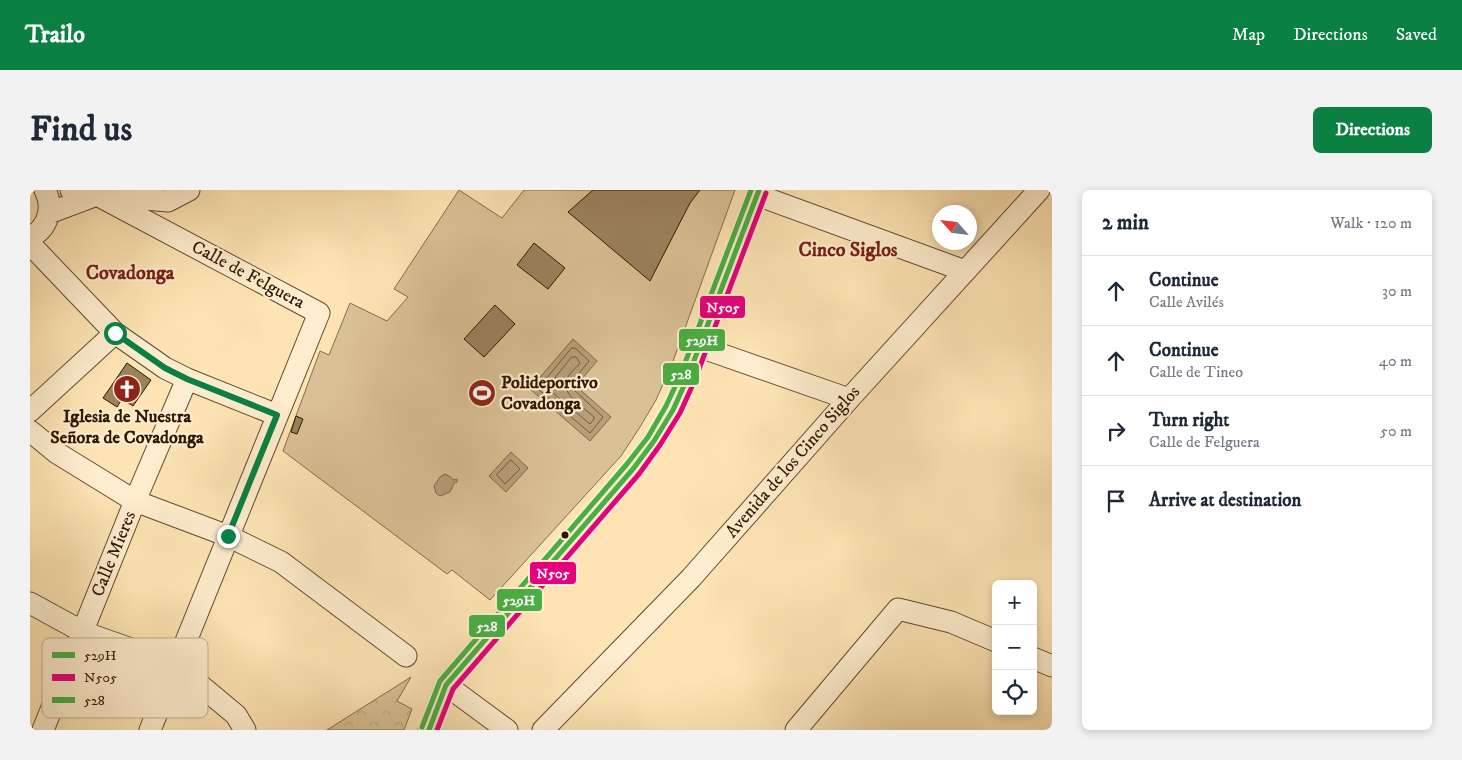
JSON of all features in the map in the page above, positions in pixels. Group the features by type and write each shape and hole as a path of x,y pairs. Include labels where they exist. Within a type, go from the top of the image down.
{"street":[{"path":"30,237 41,229 49,213 49,203 45,190"},
{"path":"71,190 97,195 168,201 189,190"},
{"name":"Avenida de los Cinco Siglos","path":"543,730 691,578 849,399 1039,190"},
{"path":"430,730 446,684 633,469 654,441 673,410 700,347 758,193 965,271"},
{"path":"49,213 97,195"},
{"name":"Calle de Felguera","path":"97,195 319,313 187,638"},
{"path":"30,244 115,333 165,368 187,379 277,415"},
{"path":"30,411 115,333"},
{"path":"700,347 849,399"},
{"name":"Calle Mieres","path":"81,638 135,501 187,379"},
{"path":"30,431 57,453 135,501 228,536 281,562 406,656"},
{"path":"30,603 83,632 100,638"},
{"path":"796,730 898,609 951,622 992,639"},
{"path":"1037,660 1052,666"},
{"path":"446,684 508,730"},
{"path":"208,692 236,715 245,730"},
{"name":"Calle Mieres","path":"43,730 48,718"},
{"name":"Calle de Felguera","path":"150,730 155,718"}],"green space":[{"name":"Polideportivo Covadonga","path":"459,190 502,218 524,190 735,190 672,364 656,400 640,427 621,456 490,600 452,570 447,574 283,451 320,351 329,355 350,303 387,321 408,297 394,289"},
{"path":"411,677 397,701 412,709 404,730 327,730"}],"water":[{"path":"573,339 597,361 576,386 611,417 590,441 530,389"},
{"path":"511,452 528,468 506,492 489,476"},
{"path":"445,474 454,480 457,479 457,482 454,483 450,492 440,496 436,493 434,486 440,477"}],"building":[{"path":"593,190 700,190 690,203 650,281 568,212"},
{"path":"534,243 565,268 548,289 517,265"},
{"path":"495,305 515,324 484,357 464,339"},
{"name":"Iglesia de Nuestra Señora de Covadonga","path":"127,363 151,380 133,406 122,399 117,407 103,398"},
{"path":"296,416 303,419 297,434 291,432"}],"transit line":[{"name":"528","path":"422,727 440,681 627,464 648,437 666,406 680,376 751,190"},
{"name":"529H","path":"429,730 446,685 633,469 654,441 673,410 687,379 759,190"},
{"name":"N505","path":"437,730 453,689 639,474 680,413 694,382 766,193"}],"place":[{"name":"Iglesia de Nuestra Señora de Covadonga","path":"127,389"},
{"name":"Polideportivo Covadonga","path":"482,393"}],"district":[{"name":"Cinco Siglos","path":"848,250"},
{"name":"Covadonga","path":"130,273"}],"route":[{"path":"115,333 165,368 187,379 277,415 228,536"}]}
